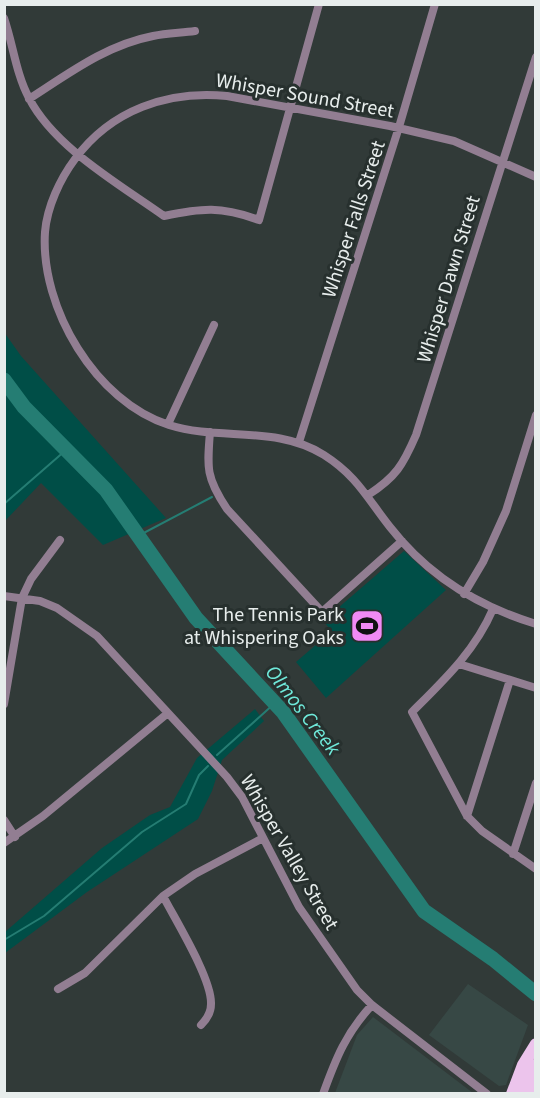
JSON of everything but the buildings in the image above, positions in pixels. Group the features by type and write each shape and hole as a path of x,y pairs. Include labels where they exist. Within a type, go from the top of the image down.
{"main road":[{"path":"512,1094 523,1065 536,1044"},
{"path":"520,1094 526,1079 536,1065"},
{"path":"531,1094 536,1075"}],"street":[{"path":"4,18 20,76 29,99 49,128 79,154 164,216 213,209 234,211 259,220 319,4"},
{"name":"Whisper Falls Street","path":"299,442 399,128 435,4"},
{"path":"29,99 109,50 153,36 195,32"},
{"name":"Whisper Dawn Street","path":"368,495 400,469 416,435 536,57"},
{"name":"Whisper Sound Street","path":"536,177 454,141 399,128 227,96 209,94 176,96 144,105 115,121 79,154 63,178 50,209 45,230 47,266 59,308 75,345 106,385 132,406 168,424 198,431 270,435 299,442 314,449 351,475 390,527 432,572 464,594 493,609 536,624"},
{"path":"168,424 214,325"},
{"path":"464,594 492,545 506,512 536,415"},
{"path":"210,432 209,475 218,496 227,509 322,612 402,541"},
{"path":"4,704 22,598 31,579 60,540"},
{"name":"Whisper Valley Street","path":"4,596 40,602 57,608 97,636 235,787 298,907 357,990 372,1005 488,1094"},
{"path":"493,609 477,640 459,664 412,711 467,816 482,831 536,869"},
{"path":"459,664 536,688"},
{"path":"467,816 510,680"},
{"path":"4,843 15,837 168,713"},
{"path":"513,854 536,783"},
{"path":"4,820 15,837"},
{"path":"58,989 86,973 163,896 195,874 263,838"},
{"path":"163,896 209,988 212,1006 209,1017 201,1025"},
{"path":"323,1094 341,1048 359,1019 372,1005"}],"shaded area":[{"path":"4,332 21,356 166,518 103,545 41,483 5,521"},
{"name":"The Tennis Park at Whispering Oaks","path":"404,551 446,590 326,698 296,662 332,631 323,621"},
{"path":"255,709 264,721 222,760 212,791 198,819 87,892 5,953 5,932 102,848 150,815 170,807 197,758"},
{"path":"468,984 528,1025 506,1085 499,1086 429,1035"},
{"path":"373,1017 473,1093 335,1093 357,1035"}],"waterway":[{"name":"Olmos Creek","path":"4,380 24,407 106,490 196,618 283,712 424,911 493,959 536,994"},
{"path":"4,504 66,450"},
{"path":"138,536 212,497"},
{"path":"217,755 275,703"},
{"path":"4,940 44,916 142,832 186,804 199,775 208,766"}],"place":[{"name":"The Tennis Park at Whispering Oaks","path":"367,626"}]}
